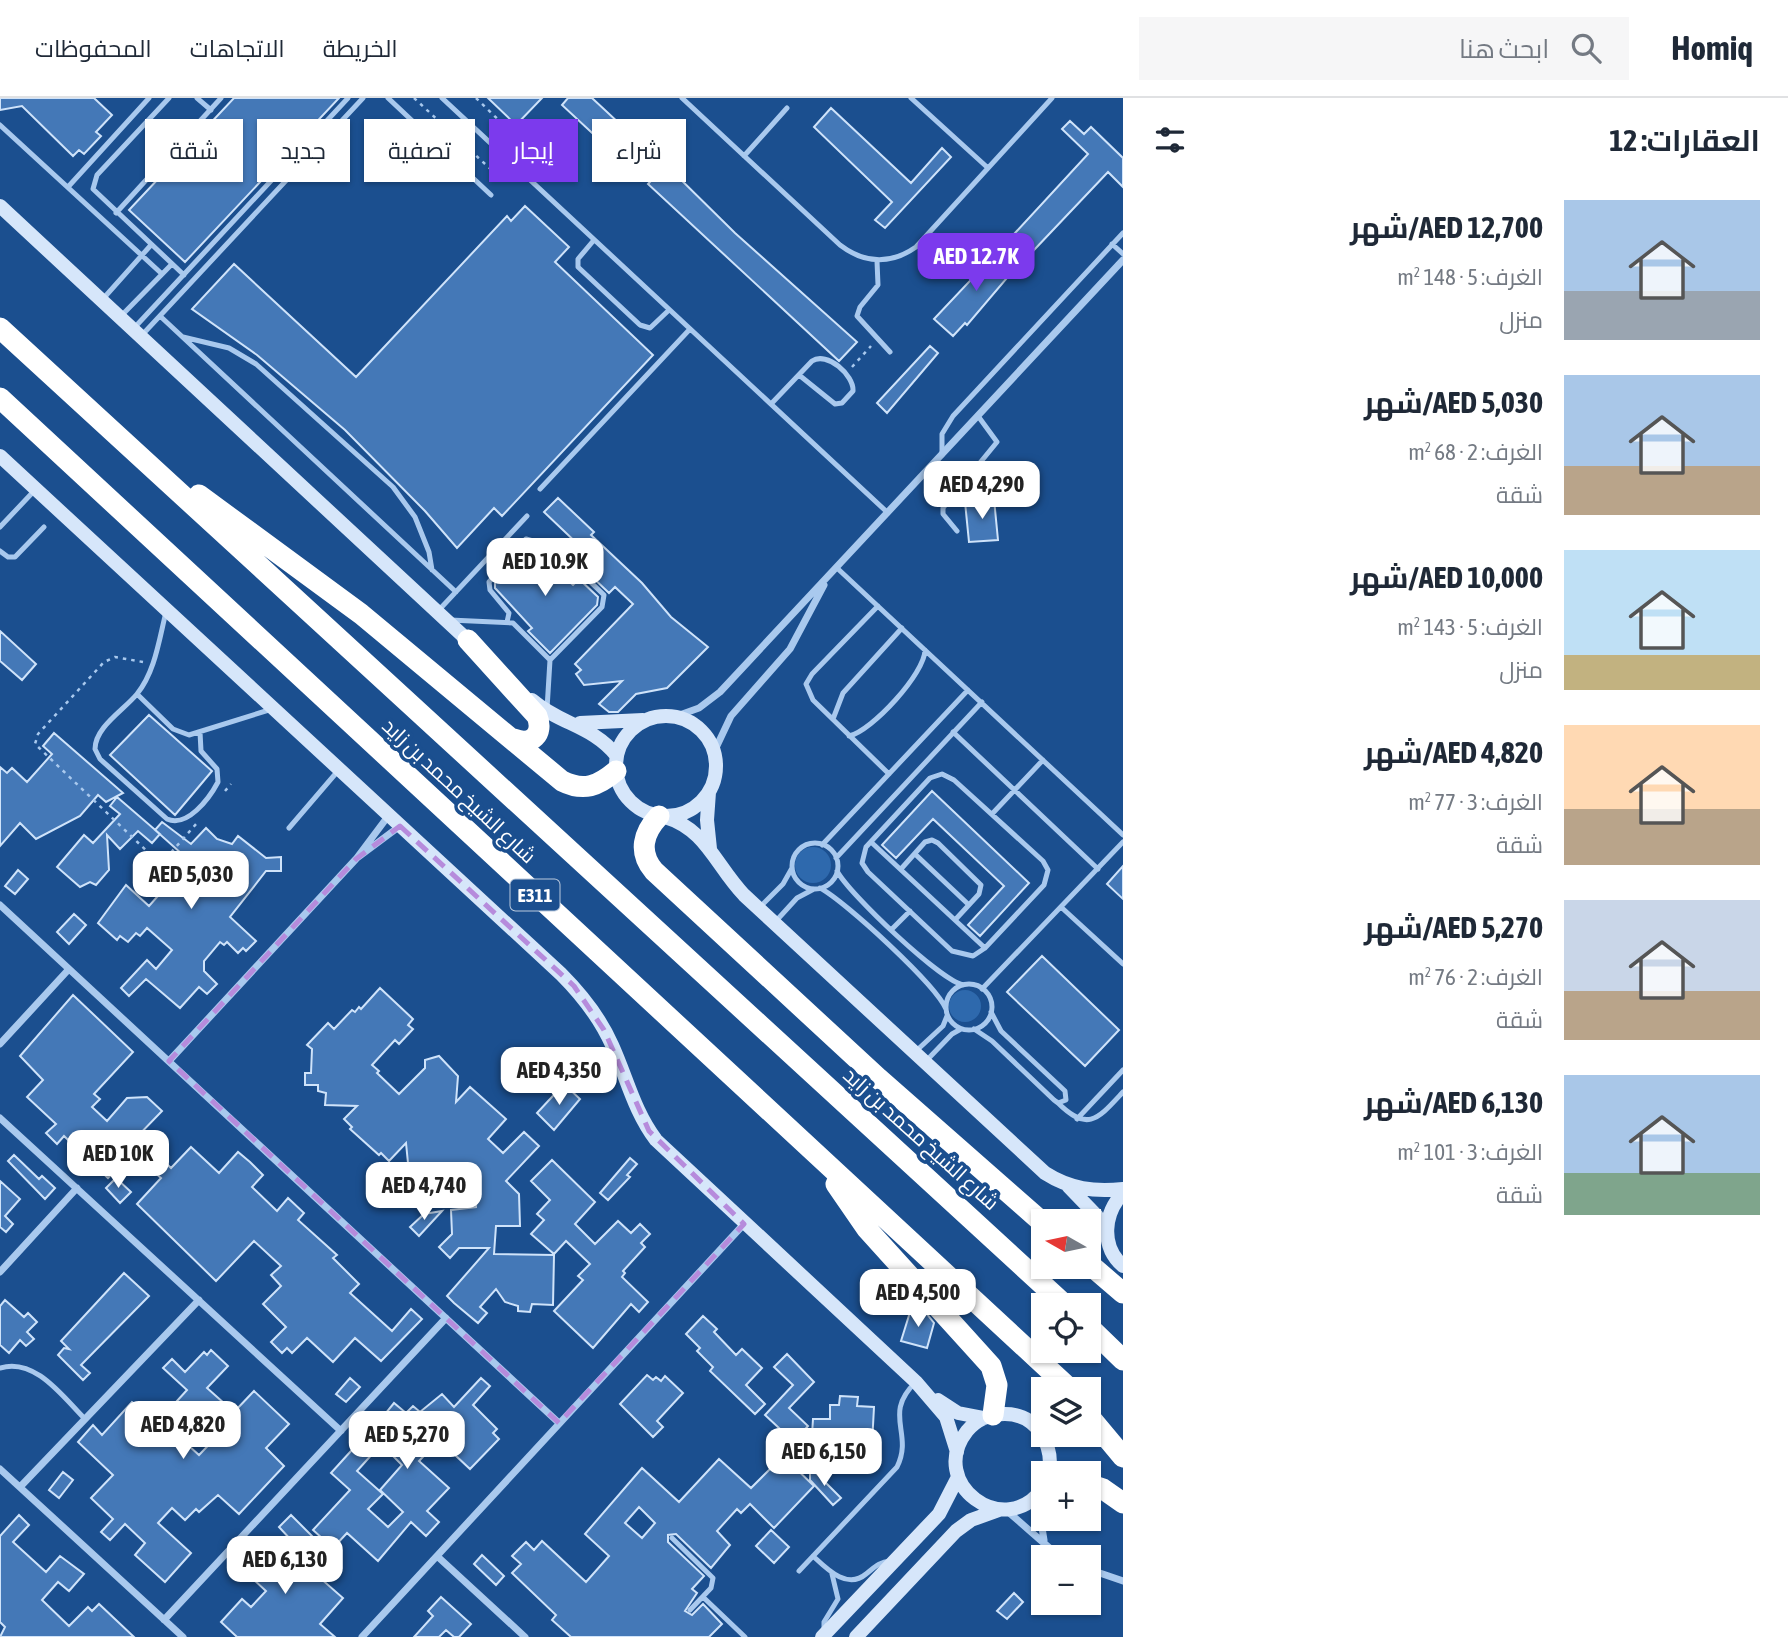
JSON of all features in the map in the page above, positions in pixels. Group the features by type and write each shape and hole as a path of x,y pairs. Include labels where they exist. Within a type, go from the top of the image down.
{"highway":[{"name":"شارع الشيخ محمد بن زايد","path":"0,328 1052,1293"},
{"name":"شارع الشيخ محمد بن زايد","path":"0,398 1056,1377"},
{"path":"132,449 254,533 361,614 572,786 592,787 616,764"},
{"path":"468,640 537,716 540,725 538,734 532,741 523,743 514,740"},
{"path":"662,816 644,840 645,857 654,871 878,1078 1031,1212"},
{"path":"824,1164 867,1230 991,1366 997,1385 989,1416"},
{"path":"1101,1274 1123,1293"},
{"path":"1105,1337 1123,1360"},
{"path":"1101,1417 1123,1436"},
{"path":"1101,1431 1123,1457"},
{"path":"1101,1488 1123,1503"}],"main road":[{"path":"0,206 547,712 597,735 616,764 625,796 646,813 662,816 692,828 734,885 1045,1173 1068,1186 1083,1199 1107,1233"},
{"path":"0,456 573,986 604,1030 637,1110 664,1149 918,1384 953,1411 989,1416 1007,1414 1034,1424 1049,1448 1047,1461"},
{"path":"572,722 610,724 674,717 699,729 714,752 716,765 707,820 710,850"},
{"path":"616,764 628,734 648,719"},
{"path":"662,816 691,810 710,790"},
{"path":"1068,1186 1123,1191 1108,1216 1107,1233 1110,1249 1123,1266"},
{"path":"824,1636 943,1508 958,1477 957,1452 949,1422 918,1384"},
{"path":"957,1452 962,1438 971,1426 989,1416"},
{"path":"958,1477 971,1496 990,1508 1003,1509"},
{"path":"856,1637 956,1531 971,1520 1003,1509 1022,1506 1031,1498"}],"street":[{"path":"674,717 699,708 720,692 1123,260"},
{"path":"714,752 731,716 790,649 809,610 837,568"},
{"path":"169,1061 394,821"},
{"path":"356,859 394,821"},
{"path":"0,905 559,1423"},
{"path":"0,1044 69,969"},
{"path":"0,1118 341,1431"},
{"path":"0,1272 77,1188"},
{"path":"362,1637 744,1224"},
{"path":"20,1488 199,1300"},
{"path":"164,1620 446,1318"},
{"path":"0,1469 183,1637"},
{"path":"1003,1509 1048,1545"},
{"path":"1044,1531 1044,1541"},
{"path":"437,1556 525,1637"},
{"path":"1101,1573 1123,1581"}],"lane":[{"path":"68,187 149,98"},
{"path":"197,98 211,110"},
{"path":"116,213 221,98"},
{"path":"137,333 184,275 348,98"},
{"path":"137,333 160,316 363,98"},
{"path":"388,98 491,195"},
{"path":"442,98 888,513"},
{"path":"682,98 840,245 851,253 877,261 892,260 916,247 1052,98"},
{"path":"911,98 988,168"},
{"path":"164,100 94,179 95,193 184,275"},
{"path":"744,156 788,108"},
{"path":"0,125 162,274"},
{"path":"942,455 942,434 953,416 1123,233"},
{"path":"594,240 578,259 578,267 640,325 650,328 669,310"},
{"path":"1112,244 1123,254"},
{"path":"101,300 151,245"},
{"path":"877,261 878,285 860,307 857,316 890,352"},
{"path":"120,317 172,264"},
{"path":"160,316 456,592"},
{"path":"540,489 690,329"},
{"path":"183,337 229,348 256,364 393,487 419,526 432,570"},
{"path":"771,404 814,359 822,356 845,375 854,388 838,404 799,375"},
{"path":"957,531 943,514 943,508 997,442 978,416"},
{"path":"0,527 36,489"},
{"path":"527,516 456,592 442,616 507,622 522,629 550,660"},
{"path":"0,551 8,557 15,557 44,527"},
{"path":"507,622 509,613 490,590 490,578 526,539 554,547 602,593 605,602 550,660 547,712"},
{"path":"837,568 1123,835"},
{"path":"878,606 808,679 809,695 889,774"},
{"path":"166,609 153,664 137,694 99,734 95,749 100,759 170,821 186,819 218,782 217,769 201,751 200,732"},
{"path":"833,719 843,693 902,628"},
{"path":"849,736 867,729 909,683 921,667 925,650"},
{"path":"759,909 783,884 795,856 803,847 822,845 968,690"},
{"path":"137,694 178,732 189,735 274,708"},
{"path":"836,858 982,702"},
{"path":"953,733 1098,869"},
{"path":"992,814 1043,760"},
{"path":"289,828 340,769"},
{"path":"936,775 954,780 992,814 1043,861 1048,876 1044,885 985,948 973,956 959,955 864,868 862,857 871,842 936,775"},
{"path":"901,869 928,840 938,842 981,884 981,891 955,920"},
{"path":"871,842 985,948"},
{"path":"982,989 1123,842"},
{"path":"822,845 836,858 837,871 851,891 948,980 982,989 990,999 991,1012 1001,1031 1065,1091 1066,1100 1054,1100"},
{"path":"915,854 969,905"},
{"path":"792,868 797,880 839,901 935,990 947,1013 961,1029"},
{"path":"774,923 797,898 831,882 837,871"},
{"path":"1061,907 1123,964"},
{"path":"892,929 910,911"},
{"path":"920,1057 943,1026 948,997 963,985"},
{"path":"974,1030 985,1023 991,1012"},
{"path":"920,1057 961,1029 974,1030 992,1041 1076,1119 1097,1118 1123,1092"},
{"path":"1076,1119 1123,1070"},
{"path":"0,1368 20,1365 36,1373 85,1419"},
{"path":"799,1571 897,1466 903,1446 899,1405 905,1393 918,1384"},
{"path":"672,1538 712,1576 713,1585 691,1610"},
{"path":"813,1556 832,1574 858,1580 879,1563 897,1560"},
{"path":"824,1636 824,1622 838,1600 832,1574"},
{"path":"703,1597 745,1637"}],"path":[{"path":"414,98 489,168"},
{"path":"476,98 498,119"},
{"path":"845,375 877,339"}],"highlighted area":[{"path":"400,826 574,986 604,1030 649,1131 744,1224 559,1423 169,1061 356,859"}],"shaded area":[{"path":"813,847 826,852 831,865 826,878 813,883 800,878 795,865 800,852"},
{"path":"965,990 976,995 981,1006 976,1017 965,1022 954,1017 949,1006 954,995"}],"building":[{"path":"0,98 94,98 112,115 96,132 101,136 84,154 79,150 73,156 22,106 0,110"},
{"path":"234,98 339,98 319,119 257,119 257,182 260,182 185,262 129,210 155,182 243,182 243,119 214,119"},
{"path":"488,98 542,98 522,119 510,119"},
{"path":"568,98 592,98 615,119 592,119 592,133 562,105"},
{"path":"831,108 911,183 942,148 951,157 885,228 875,220 892,202 814,127"},
{"path":"1070,121 1084,134 1091,127 1123,158 1123,187 1108,172 1034,250 1015,233 1088,154 1062,129"},
{"path":"683,182 735,233 857,342 839,361 648,184"},
{"path":"525,206 569,247 555,262 653,355 502,516 494,508 457,548 425,511 345,430 257,355 192,309 234,264 356,377 507,216 511,221"},
{"path":"1000,249 1018,265 967,325 965,323 953,336 934,319"},
{"path":"930,346 938,353 887,413 877,403"},
{"path":"558,498 594,532 591,535 642,583 671,617 708,647 667,688 636,694 618,712 609,712 599,704 622,681 584,685 576,674 581,670 575,664 633,604 615,587 609,593 586,571 592,565 580,554 584,550 544,512"},
{"path":"994,499 998,540 969,542 965,502"},
{"path":"528,545 573,585 579,579 598,597 597,605 550,653 528,631 532,628 495,588 495,583"},
{"path":"0,631 36,664 22,680 0,661"},
{"path":"149,715 212,771 175,815 110,755"},
{"path":"54,733 123,793 106,802 98,795 80,816 36,839 20,823 0,846 0,767 7,773 12,768 27,782 52,754 43,746"},
{"path":"932,791 1029,883 980,936 968,925 1004,886 933,819 896,858 882,845"},
{"path":"117,797 160,834 152,843 138,831 120,849 107,835 109,870 96,885 90,882 80,887 57,867 84,835 93,843 120,814 110,806"},
{"path":"162,822 191,844 206,828 217,839 232,844 238,836 266,858 281,857 281,871 266,871 230,917 256,941 246,951 243,948 238,953 227,942 224,945 220,942 204,961 204,971 217,984 207,994 199,987 180,1008 146,979 129,996 121,988 147,960 156,969 172,950 147,928 140,936 136,933 128,942 120,936 117,940 98,923 126,885 149,906 174,878 166,871 182,854 155,830"},
{"path":"1123,866 1123,899 1107,884"},
{"path":"18,870 28,879 15,894 5,886"},
{"path":"74,914 86,925 69,944 57,932"},
{"path":"1042,956 1119,1030 1085,1066 1007,992"},
{"path":"380,988 413,1019 408,1025 413,1029 399,1044 395,1040 372,1065 379,1071 377,1073 399,1094 425,1068 425,1060 439,1056 458,1076 456,1102 470,1087 506,1119 488,1139 503,1153 524,1132 539,1146 506,1181 519,1194 520,1226 496,1226 494,1254 554,1255 553,1305 532,1304 530,1312 518,1311 518,1306 505,1302 496,1289 480,1307 487,1313 478,1323 454,1303 447,1296 489,1248 459,1248 450,1258 439,1247 452,1234 451,1210 476,1207 477,1186 466,1176 445,1196 419,1193 410,1183 406,1143 389,1161 350,1129 352,1127 344,1119 357,1106 325,1105 326,1093 318,1091 318,1085 305,1085 305,1073 311,1073 312,1049 307,1045 328,1023 334,1029 352,1010 355,1012 359,1007 361,1009"},
{"path":"73,995 133,1052 94,1094 100,1099 92,1107 107,1121 127,1098 147,1097 162,1111 131,1143 136,1149 108,1178 64,1136 57,1144 46,1133 56,1124 27,1097 43,1080 20,1056"},
{"path":"564,1084 580,1099 554,1130 537,1113"},
{"path":"191,1147 219,1173 238,1152 250,1162 263,1175 252,1187 277,1211 288,1198 304,1213 298,1220 337,1255 333,1258 359,1284 350,1293 392,1331 411,1309 422,1319 381,1361 355,1338 333,1362 307,1338 292,1353 287,1348 282,1353 271,1342 286,1327 263,1304 281,1286 271,1275 281,1266 254,1241 216,1281 137,1204 161,1178 145,1164 155,1153 171,1168"},
{"path":"14,1155 39,1179 42,1176 55,1188 45,1199 8,1161"},
{"path":"630,1158 637,1164 627,1175 630,1177 608,1200 600,1193"},
{"path":"552,1160 595,1202 575,1224 595,1244 618,1221 631,1233 640,1224 650,1234 641,1243 645,1247 623,1271 625,1273 622,1277 648,1302 639,1312 631,1304 593,1348 554,1311 583,1280 578,1276 590,1264 566,1241 554,1254 531,1234 544,1220 537,1214 550,1200 531,1181"},
{"path":"116,1178 131,1192 120,1203 106,1188"},
{"path":"0,1181 20,1199 5,1216 13,1224 6,1232 0,1227"},
{"path":"442,1211 419,1236 410,1227 424,1214"},
{"path":"124,1273 149,1296 81,1365 90,1373 83,1380 58,1355 64,1348 69,1349 61,1341"},
{"path":"5,1300 24,1317 28,1313 37,1322 27,1332 34,1339 26,1346 20,1340 9,1353 0,1345 0,1306"},
{"path":"911,1309 926,1313 934,1323 927,1348 901,1341"},
{"path":"703,1316 717,1329 714,1332 736,1355 742,1349 762,1368 746,1385 765,1404 755,1414 710,1371 713,1367 697,1351 700,1348 686,1334"},
{"path":"211,1350 228,1366 207,1388 234,1412 254,1391 289,1424 266,1448 284,1466 239,1514 218,1495 199,1512 196,1509 185,1520 172,1508 158,1523 191,1553 165,1582 135,1555 145,1543 125,1524 110,1540 101,1532 113,1519 91,1498 113,1475 78,1442 93,1425 102,1435 132,1402 151,1416 160,1406 167,1412 187,1390 163,1368 172,1359 185,1372 204,1352 207,1355","holes":["205,1408 226,1427 199,1455 179,1437"]},
{"path":"787,1354 814,1382 789,1408 808,1426 794,1442 765,1415 793,1385 774,1367"},
{"path":"647,1375 653,1380 656,1377 661,1381 665,1376 683,1393 657,1421 663,1427 653,1437 620,1404"},
{"path":"350,1378 360,1387 346,1402 336,1394"},
{"path":"481,1378 490,1386 473,1405 497,1429 493,1433 499,1439 470,1469 439,1440 419,1461 449,1488 427,1511 439,1522 426,1536 411,1522 378,1561 347,1533 333,1548 313,1530 350,1490 331,1473 371,1429 384,1441 357,1471 383,1494 368,1509 388,1527 403,1512 380,1490 402,1465 385,1448 403,1429 385,1414 394,1403 406,1413 413,1406 420,1412 442,1394 454,1407"},
{"path":"840,1396 858,1397 857,1406 874,1407 871,1463 856,1462 855,1469 840,1468 840,1461 827,1460 836,1452 811,1450 813,1419 830,1419 830,1405 839,1405"},
{"path":"719,1459 751,1488 775,1464 780,1468 787,1460 814,1486 774,1528 750,1504 741,1513 737,1509 717,1531 730,1545 711,1568 676,1534 668,1535 668,1542 704,1576 692,1589 697,1593 685,1611 692,1615 703,1604 722,1624 709,1637 571,1637 552,1620 556,1615 512,1573 521,1564 512,1556 526,1542 534,1550 542,1541 586,1582 609,1556 585,1534 642,1468 679,1502","holes":["639,1507 655,1523 642,1538 625,1523"]},
{"path":"810,1467 841,1498 833,1505 810,1480"},
{"path":"63,1472 73,1480 59,1498 49,1490"},
{"path":"19,1515 29,1525 13,1542 46,1572 60,1556 84,1574 69,1591 58,1582 42,1600 69,1626 88,1607 92,1611 99,1604 134,1637 0,1637 5,1627 0,1622 0,1536"},
{"path":"291,1515 314,1538 296,1557 343,1598 320,1624 335,1637 237,1637 221,1622 242,1599 251,1607 266,1591 240,1567 249,1558 263,1572 292,1541 279,1527"},
{"path":"771,1530 789,1547 774,1563 756,1546"},
{"path":"482,1555 504,1576 496,1585 474,1564"},
{"path":"1014,1593 1023,1602 1007,1619 997,1611"},
{"path":"441,1597 471,1624 459,1637 454,1637 446,1630 439,1637 414,1637 433,1616 428,1611"}]}
